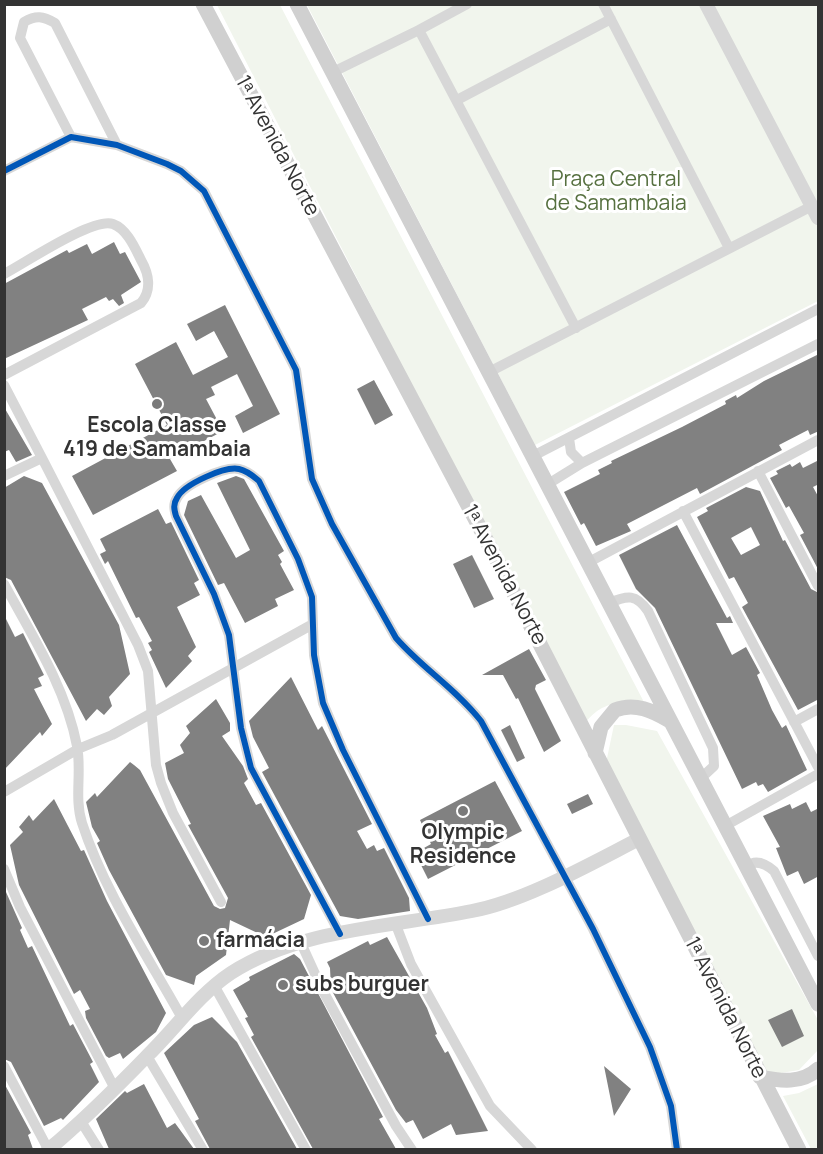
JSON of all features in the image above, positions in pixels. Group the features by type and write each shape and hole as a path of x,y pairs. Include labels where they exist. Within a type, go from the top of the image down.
{"main road":[{"name":"1ᵃ Avenida Norte","path":"203,4 493,553 760,1077 799,1149"},
{"path":"297,4 589,562 724,826 819,1004"},
{"path":"595,753 601,727 615,710 649,709 670,722"},
{"path":"760,1077 791,1081 809,1077 819,1069"}],"street":[{"path":"333,72 467,4"},
{"path":"603,4 729,248"},
{"path":"489,372 729,248 815,212 706,4"},
{"path":"71,137 20,38 24,22 32,18 43,16 54,23 117,145"},
{"path":"457,100 611,19"},
{"path":"419,30 576,328"},
{"path":"4,171 71,137 117,145 181,171 204,191 296,370 301,392 308,464 316,491 332,524 396,638 408,652 466,701 481,721 564,875 650,1047 671,1106 677,1149"},
{"path":"4,274 87,229 110,224 122,229 132,243 147,270 149,284 146,297 141,303 4,375"},
{"path":"533,456 819,310"},
{"path":"548,484 582,463 819,344"},
{"path":"4,385 138,645 147,671 156,765 161,783 173,813 221,902"},
{"path":"569,438 572,452 582,463"},
{"path":"589,562 819,440"},
{"path":"4,476 42,458"},
{"path":"340,934 251,768 241,728 229,635 214,594 176,516 175,499 187,487 230,468 248,472 259,481 308,586 317,682 323,703 428,919"},
{"path":"758,471 819,586"},
{"path":"682,511 819,767"},
{"path":"4,584 67,707 78,749 79,812 94,855 182,1018"},
{"path":"609,603 625,596 632,596 639,600 648,611 713,748 714,766 700,779"},
{"path":"4,792 78,749 151,714 313,624"},
{"path":"794,722 819,709"},
{"path":"724,826 819,774"},
{"path":"4,1066 48,1149 82,1123 182,1018 231,974 279,949 301,943 474,911 499,903 639,839"},
{"path":"747,866 758,863 774,871 819,956"},
{"path":"4,869 20,907 114,1087"},
{"path":"396,925 411,964 490,1106 526,1149"},
{"path":"301,943 322,989 396,1126 412,1149"},
{"path":"215,987 306,1149"},
{"path":"147,1056 203,1149"},
{"path":"82,1123 99,1149"}],"green space":[{"path":"217,5 280,5 645,704 612,704 598,710 585,723"},
{"name":"Praça Central de Samambaia","path":"307,5 818,5 818,301 535,445"},
{"path":"614,725 657,731 818,1020 818,1050 799,1070 763,1076 606,763"},
{"path":"818,1084 818,1149 811,1149 783,1096 799,1093"}],"building":[{"path":"114,242 120,254 125,252 141,282 121,295 124,303 119,306 113,299 109,301 106,297 82,309 88,320 4,359 4,284 67,250 69,253 87,244 92,254"},
{"path":"225,305 280,414 243,433 235,416 253,406 237,374 211,387 215,395 206,399 223,431 170,459 177,471 93,515 72,476 167,425 135,364 176,342 193,375 228,357 214,331 196,341 187,324"},
{"path":"819,354 819,431 810,435 808,430 779,445 782,450 700,494 697,488 627,524 631,531 596,546 584,523 581,525 564,492 600,474 598,470 612,463 611,461 682,427 726,404 725,401 736,395 737,398 764,381"},
{"path":"374,380 393,415 375,425 357,389"},
{"path":"4,407 32,455 16,462 9,450 4,452"},
{"path":"819,460 819,484 813,487 819,498 819,571 800,535 804,533 789,506 786,508 770,478 778,474 776,471 790,464 792,467 800,462 803,468"},
{"path":"24,476 42,483 119,625 130,674 109,697 112,706 104,715 97,709 86,721 11,580 4,577 4,488"},
{"path":"236,476 244,479 284,551 278,555 282,562 280,564 294,590 275,599 278,606 245,623 224,583 218,585 184,515 188,501 201,495 236,558 250,550 217,483"},
{"path":"746,487 760,491 783,541 785,540 811,589 819,593 819,699 798,710 742,607 748,603 734,577 729,579 697,517 708,511 706,508","holes":["751,527 760,545 741,555 731,538"]},
{"path":"158,509 166,524 171,522 199,580 194,583 200,595 177,607 196,647 188,656 192,661 166,688 149,652 152,650 148,643 152,641 139,617 136,618 108,561 105,564 100,554 106,551 100,539"},
{"path":"677,525 727,618 730,616 733,623 716,623 732,655 746,647 760,673 757,675 772,710 782,728 786,725 807,770 768,792 763,784 758,786 756,782 742,789 655,608 636,589 619,555"},
{"path":"472,555 494,599 474,608 453,564"},
{"path":"4,615 15,637 23,633 44,675 38,678 42,686 34,689 52,724 42,736 40,732 4,770"},
{"path":"529,649 546,680 536,685 535,689 561,741 544,752 518,698 516,699 503,675 482,675"},
{"path":"291,677 318,730 322,726 372,824 357,831 367,849 374,845 377,851 384,848 409,898 410,911 358,919 340,916 262,772 269,768 253,737 249,721"},
{"path":"216,699 230,723 230,731 222,736 243,766 248,779 244,783 256,805 261,803 311,895 304,919 266,937 230,920 226,955 196,976 194,985 166,975 109,870 97,843 100,841 92,827 86,802 95,793 97,797 130,762 134,765 140,770 214,906 220,909 225,908 228,898 188,825 191,824 168,779 165,763 184,753 180,745 190,733 186,726"},
{"path":"510,725 525,758 517,762 501,730"},
{"path":"495,781 522,831 428,879 415,853 431,844 420,820"},
{"path":"588,794 593,804 572,814 567,804"},
{"path":"54,799 81,851 84,850 107,901 166,1013 156,1032 123,1059 120,1053 109,1058 106,1056 86,1018 85,1011 90,1009 80,990 74,994 19,885 10,845 23,832 19,827 29,815 33,821"},
{"path":"806,802 811,812 819,808 819,876 804,884 798,871 787,876 776,848 780,847 763,816 790,804 792,809"},
{"path":"6,892 28,948 32,946 70,1026 73,1024 93,1062 90,1064 99,1082 63,1120 61,1118 44,1126 11,1062 4,1059"},
{"path":"387,937 427,1008 437,1034 435,1035 445,1053 448,1051 488,1131 456,1135 451,1124 423,1139 413,1120 406,1123 396,1110 331,989 330,968 327,962 368,941 370,945"},
{"path":"294,954 300,959 383,1117 379,1119 396,1149 313,1149 251,1037 254,1035 245,1018 248,1017 233,990 250,980 249,977"},
{"path":"792,1009 804,1036 782,1047 768,1020"},
{"path":"212,1017 237,1042 297,1149 210,1149 195,1121 199,1119 164,1053 194,1025"},
{"path":"604,1066 631,1089 614,1116"},
{"path":"4,1083 31,1133 28,1135 33,1149 4,1149"},
{"path":"144,1084 167,1128 175,1123 194,1149 109,1149 96,1119 125,1091 127,1093"}],"cycle path":[{"path":"4,171 71,137 117,145 167,164 181,171 204,191 296,370 312,479 332,524 396,638 481,721 593,929 650,1047 671,1106 677,1150"},
{"path":"340,934 251,768 241,728 229,635 214,594 175,513 175,502 181,493 196,482 224,470 239,469 259,481 298,559 312,597 314,655 323,703 343,750 428,919"}],"place":[{"name":"Escola Classe 419 de Samambaia","path":"157,404"},
{"name":"Olympic Residence","path":"463,811"},
{"name":"farmácia","path":"204,941"},
{"name":"subs burguer","path":"283,985"}]}
